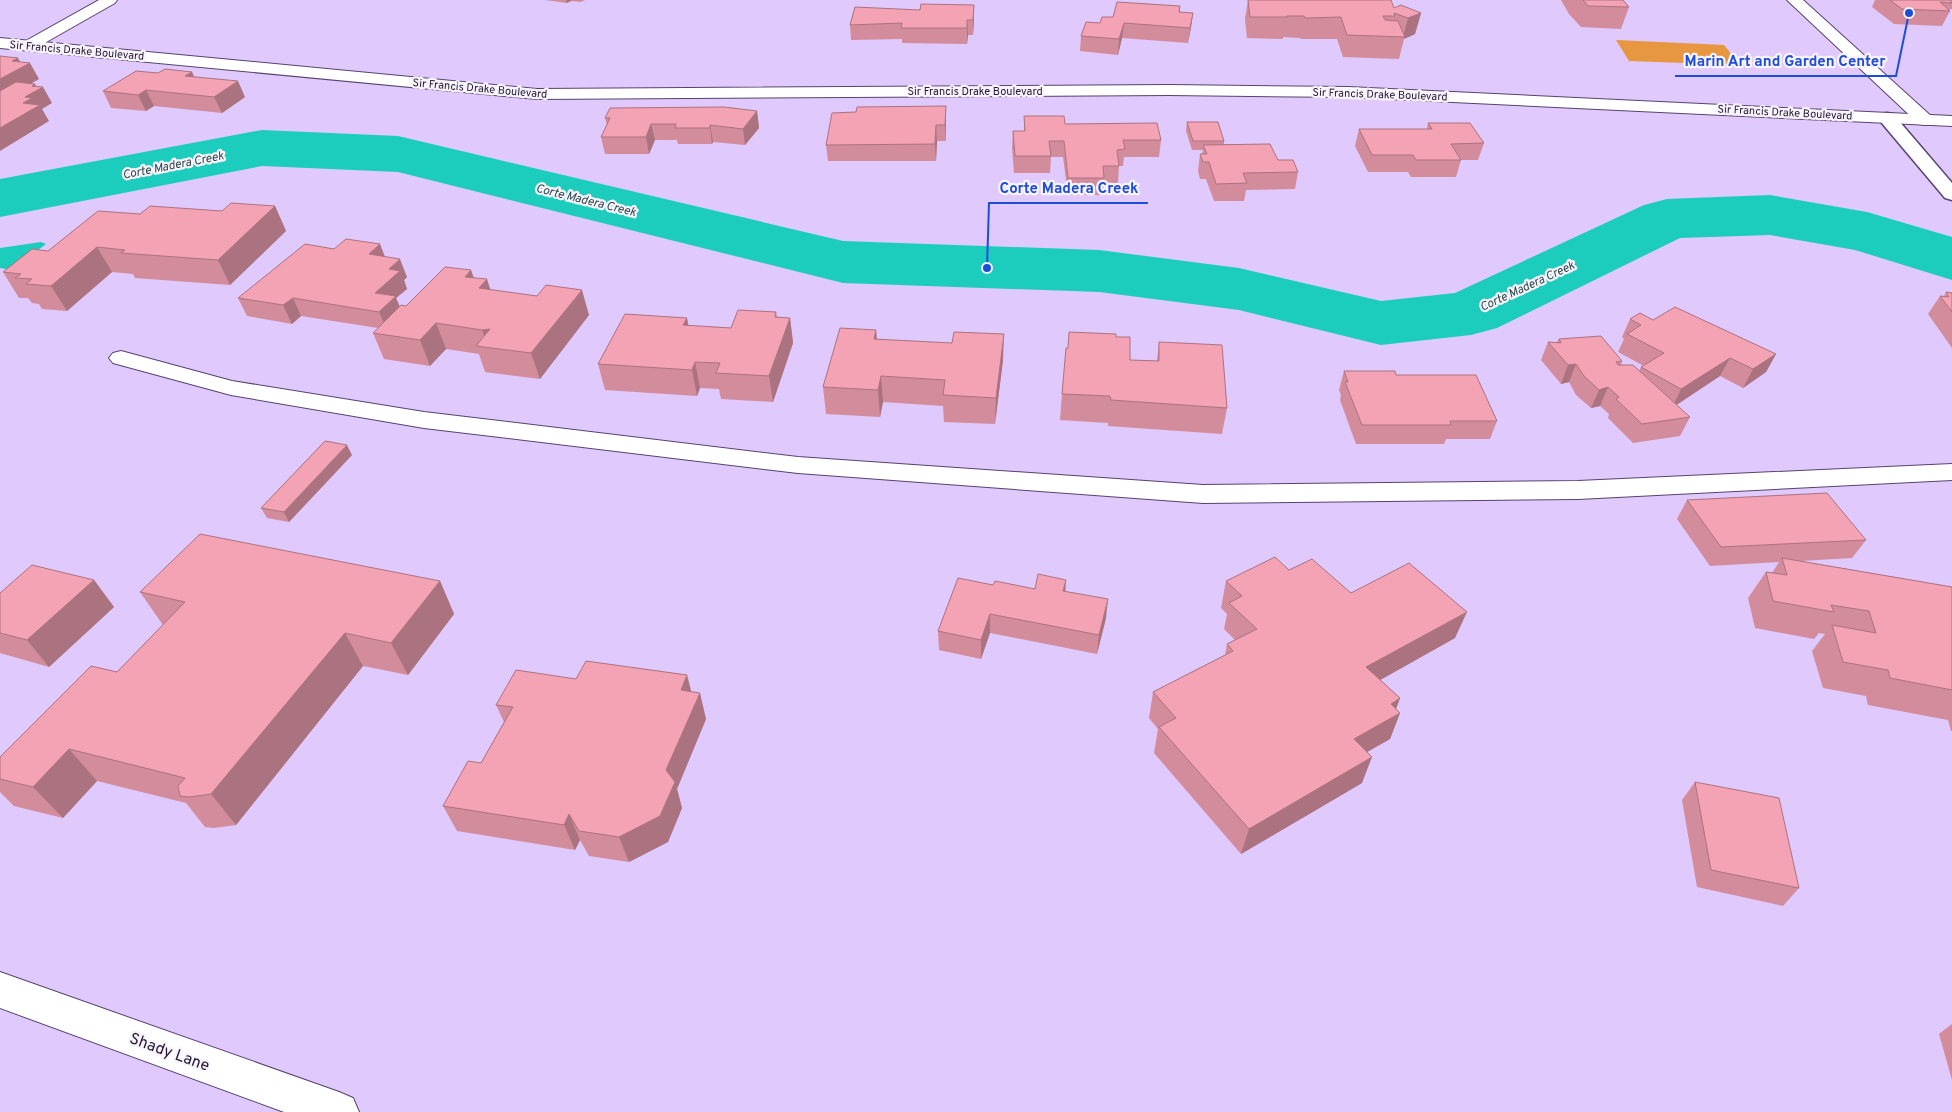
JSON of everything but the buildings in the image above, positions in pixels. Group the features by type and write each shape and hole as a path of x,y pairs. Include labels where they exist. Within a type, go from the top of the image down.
{"main road":[{"path":"28,46 110,0"},
{"path":"1794,0 1925,120"},
{"name":"Sir Francis Drake Boulevard","path":"0,43 537,94 1169,90 1348,92 1952,121"},
{"path":"121,358 231,388 434,421 798,466 1203,494 1578,490 1952,472"},
{"name":"Shady Lane","path":"0,990 339,1112"}],"lane":[{"path":"1887,118 1952,194"}],"shaded area":[{"path":"1616,40 1724,45 1740,65 1629,61"},
{"path":"41,242 46,244 12,270 0,268 0,248"}],"waterway":[{"name":"Corte Madera Creek","path":"0,198 262,148 398,154 843,262 1099,271 1239,289 1381,323 1471,313 1667,219 1770,215 1867,232 1952,259"}],"place":[{"name":"Marin Art and Garden Center","path":"1909,13"},
{"name":"Corte Madera Creek","path":"987,268"}]}
